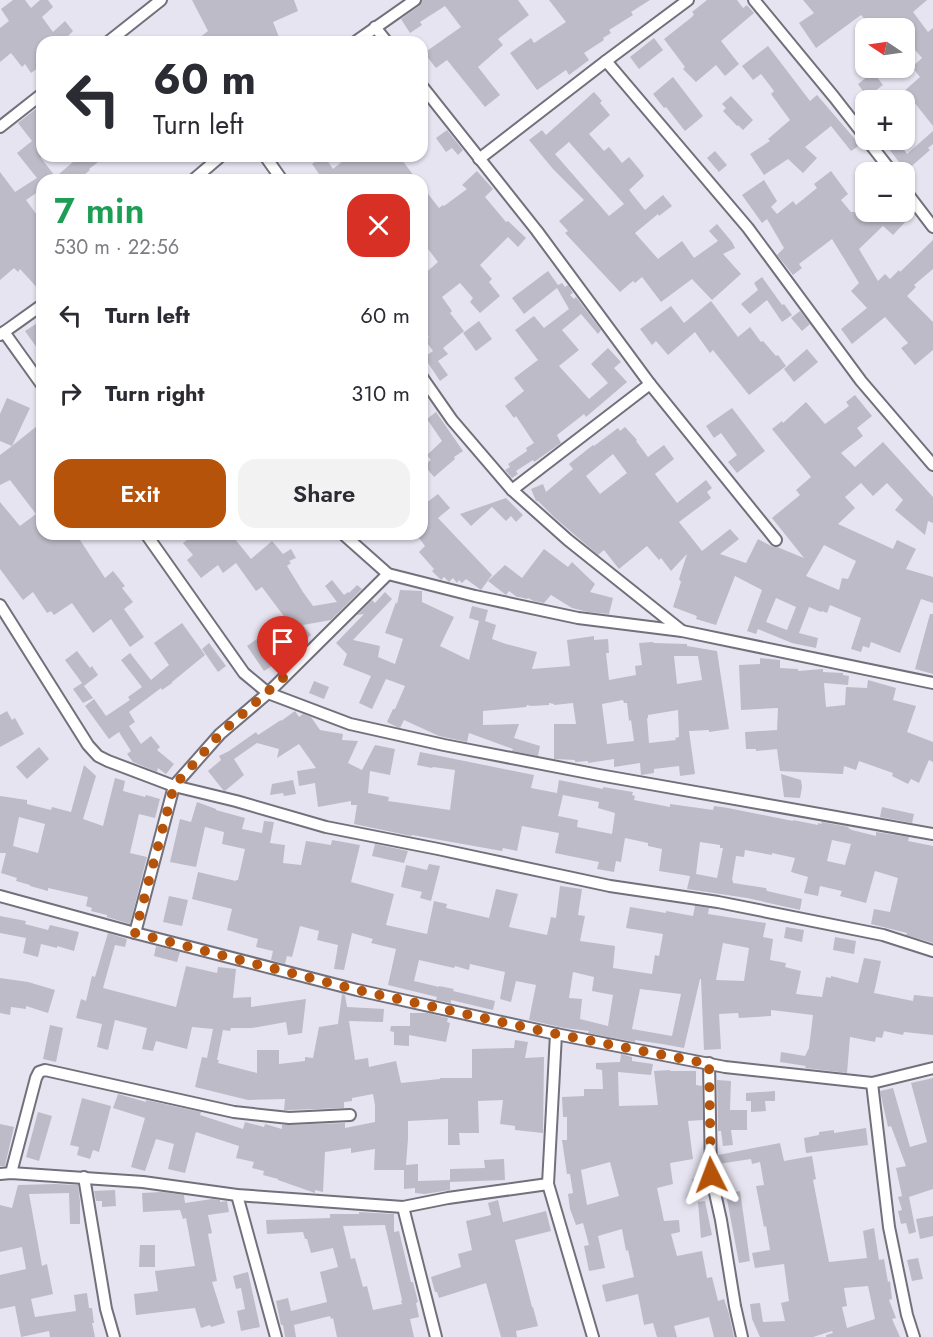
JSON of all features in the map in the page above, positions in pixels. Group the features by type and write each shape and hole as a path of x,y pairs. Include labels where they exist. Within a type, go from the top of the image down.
{"street":[{"path":"116,36 161,0"},
{"path":"363,36 416,0"},
{"path":"479,159 688,0"},
{"path":"754,0 855,125"},
{"path":"375,27 382,36"},
{"path":"606,61 748,228 861,381 933,465"},
{"path":"428,94 537,231 650,384 776,540"},
{"path":"0,127 36,99"},
{"path":"875,150 884,162"},
{"path":"200,174 214,162"},
{"path":"915,203 933,227"},
{"path":"36,309 2,333 36,377"},
{"path":"512,490 650,384"},
{"path":"428,386 452,420 512,490 568,540 682,631"},
{"path":"150,540 244,673 268,693 350,724 444,745 611,777 933,834"},
{"path":"351,540 388,574 475,596 578,618 682,631 933,683"},
{"path":"135,933 174,786 220,734 268,693 388,574"},
{"path":"0,605 88,745 98,756 174,786 326,826 610,886 718,902 883,935 933,951"},
{"path":"0,896 357,990 556,1034 725,1067 872,1083 933,1068"},
{"path":"556,1034 548,1184 593,1337"},
{"path":"709,1064 711,1175 742,1337"},
{"path":"350,1115 289,1118 234,1112 45,1070 39,1072 36,1078 5,1174 143,1182 237,1196 403,1207 448,1198 548,1184"},
{"path":"872,1083 889,1227 907,1315 914,1337"},
{"path":"84,1178 106,1309 114,1337"},
{"path":"237,1196 276,1337"},
{"path":"403,1207 436,1337"}],"building":[{"path":"13,0 25,0 31,8 40,0 48,0 53,7 42,17 53,32 65,21 73,31 68,36 36,36 36,69 31,73 25,64 22,67 11,53 0,62 0,28 9,21 1,9"},
{"path":"192,0 294,0 298,11 273,22 279,36 202,36 208,31"},
{"path":"422,0 518,0 529,15 498,39 503,45 478,67 500,95 485,107 447,60 436,68 428,58 428,50 461,27 445,6 420,22 422,25 410,33 401,19 419,6"},
{"path":"549,0 650,0 631,12 633,15 609,30 611,33 603,38 604,40 584,53 589,60 569,75 566,70 537,90 510,53 531,38 534,43 566,22"},
{"path":"707,0 737,0 743,8 747,5 754,13 721,41 739,64 725,76 716,65 696,82 683,69 685,67 664,39 692,17 694,14 692,12"},
{"path":"803,0 927,0 913,12 928,32 933,28 933,126 915,103 915,90 905,90 920,77 915,71 915,64 922,58 915,50 915,18 864,18 861,15 816,48 799,23 814,13"},
{"path":"654,38 663,50 639,69 630,57"},
{"path":"768,46 810,101 817,95 855,139 855,148 851,151 831,126 805,147 817,158 803,173 788,159 764,175 750,154 770,141 768,139 790,120 771,94 774,91 761,74 753,80 742,66"},
{"path":"673,77 703,116 685,131 653,94"},
{"path":"866,78 878,78 883,85 876,90 862,90 858,84"},
{"path":"594,92 610,115 589,134 604,151 609,147 622,163 629,157 640,170 644,176 629,190 645,210 663,195 672,206 635,233 658,259 682,241 694,258 718,241 709,231 717,224 735,248 723,254 741,274 712,300 692,279 661,302 642,277 620,292 565,233 568,231 559,221 584,200 553,169 529,140 542,130 546,135","holes":["569,142 624,204 609,216 555,154"]},
{"path":"731,96 753,120 743,130 723,111 726,108 722,104"},
{"path":"36,109 36,162 44,162 53,174 36,174 36,177 17,153 32,141 18,123"},
{"path":"447,130 463,150 458,155 452,148 446,152 436,138"},
{"path":"933,131 933,144 928,148 930,150 915,163 899,162 890,150 904,150 907,154 915,150 915,147"},
{"path":"715,151 727,165 719,172 707,158"},
{"path":"73,162 98,162 85,174 59,174"},
{"path":"328,162 333,169 342,162 404,162 412,174 319,174 312,164"},
{"path":"477,171 493,189 485,197 506,222 508,221 526,238 518,247 508,237 480,265 492,279 489,282 500,296 480,313 470,302 473,298 460,283 442,297 452,311 450,313 464,331 443,348 448,354 438,361 448,375 440,381 428,363 428,354 433,351 428,344 428,271 438,262 428,249 428,194 439,208 467,189 462,185"},
{"path":"831,171 848,194 841,200 851,212 855,212 855,222 905,222 893,235 883,226 859,249 878,281 885,274 890,279 899,270 900,272 933,240 933,269 914,285 916,287 907,296 933,322 933,350 915,365 901,348 908,343 885,317 852,344 841,329 867,308 851,291 859,283 832,239 799,264 802,268 793,275 777,255 784,248 767,219 762,223 742,195 764,180 777,201 771,207 777,214 793,201 796,205 817,188 814,184"},
{"path":"0,172 15,192 36,179 36,193 26,200 36,214 36,286 20,269 18,272 14,268 0,280"},
{"path":"548,271 558,285 562,283 565,287 568,285 573,293 570,295 574,299 576,297 601,330 598,334 581,314 562,330 579,350 559,366 589,399 608,383 591,364 608,348 621,362 614,368 627,382 586,417 584,414 557,435 561,443 534,462 533,460 516,471 518,474 512,478 505,470 510,467 508,464 527,451 526,448 534,443 516,416 514,418 505,406 524,391 514,378 538,360 515,330 534,316 544,328 569,309 557,288 524,314 512,298"},
{"path":"762,277 792,315 782,322 767,300 750,314 741,304 758,290 754,283"},
{"path":"711,301 738,337 750,327 761,342 763,341 776,356 778,355 786,366 749,395 713,350 710,353 695,332 668,355 656,341 652,345 640,329 671,306 684,323"},
{"path":"800,311 810,324 802,331 791,318"},
{"path":"479,321 492,339 476,351 463,333"},
{"path":"36,324 36,347 25,331"},
{"path":"807,349 818,362 794,382 784,369"},
{"path":"855,395 872,416 857,428 863,436 841,453 855,467 883,442 933,497 933,523 928,521 925,535 895,510 903,500 887,483 873,496 861,483 845,497 855,508 838,524 893,549 897,540 916,549 906,569 933,577 933,603 921,599 900,653 871,642 869,648 863,646 861,652 851,649 861,618 830,605 827,613 809,607 799,633 818,638 816,648 792,643 758,629 756,634 747,631 762,590 735,576 716,625 696,619 697,616 673,607 687,554 671,571 647,546 619,569 604,550 598,555 536,501 531,489 543,484 546,492 573,469 569,464 618,428 620,431 625,427 648,457 664,445 674,459 655,474 677,503 706,480 712,488 707,492 711,498 679,522 702,551 730,529 739,539 720,554 746,563 758,539 804,558 772,518 800,495 796,490 811,477 772,429 782,421 783,423 806,402 825,424 849,406 846,402","holes":["613,454 627,473 600,494 586,476","824,545 856,561 848,579 842,578 839,590 806,576","776,598 796,607 787,630 766,622"]},
{"path":"7,398 30,408 12,446 0,441 0,414"},
{"path":"732,408 765,451 737,473 728,462 737,455 721,433 714,438 706,426"},
{"path":"436,412 463,451 434,477 428,470 428,462 431,460 428,454 442,441 428,418"},
{"path":"36,427 36,514 10,480 0,485 0,455"},
{"path":"438,494 450,508 438,518 492,575 481,590 466,579 462,583 459,580 457,583 453,578 449,582 444,577 441,580 419,552 425,546 420,540 428,540 428,502"},
{"path":"506,498 523,515 516,522 511,516 506,521 492,507 471,526 460,514"},
{"path":"0,502 20,526 36,514 36,540 80,540 105,578 113,571 125,586 122,588 133,602 124,609 144,637 130,647 111,619 93,633 72,603 54,615 51,611 47,613 33,592 23,600 0,569"},
{"path":"187,540 236,540 251,559 272,541 283,554 291,549 296,558 289,561 291,563 287,566 313,606 337,602 325,586 332,580 344,595 357,585 362,589 331,620 303,625 311,635 287,655 288,657 264,671 247,646 269,630 273,636 289,623 262,587 256,591 236,563 223,573 218,565 201,578 187,560 193,555 183,543"},
{"path":"544,549 568,567 572,562 595,584 590,592 613,598 609,614 572,608 551,595 544,603 517,597 509,591 506,595 488,581 505,565 522,578"},
{"path":"400,590 422,591 422,602 454,617 440,646 469,660 479,621 469,618 472,606 488,610 485,621 496,625 492,639 537,652 532,669 570,666 567,640 594,636 594,640 608,639 609,653 606,653 609,680 636,675 635,666 642,665 639,643 687,644 687,646 717,651 729,729 709,732 709,730 689,731 695,774 680,776 679,766 654,769 654,773 641,775 640,763 614,767 614,759 588,763 588,761 554,759 554,724 576,724 573,703 554,705 549,703 549,705 527,705 526,707 483,711 483,725 519,724 514,738 540,746 538,756 512,751 513,749 469,733 467,742 439,736 404,720 400,728 397,727 387,722 405,686 386,679 372,709 359,703 371,676 343,665 347,654 336,643 364,614 357,615 372,600 375,603 385,592 392,599 353,640 380,646 378,657 395,664 403,639 385,633 396,602 397,604","holes":["674,656 698,656 702,680 677,684","623,700 627,703 634,741 607,744 602,704","678,710 679,737 675,738 676,740 649,743 648,715"]},
{"path":"930,614 933,614 933,674 915,669"},
{"path":"182,623 205,655 172,683 162,690 161,688 129,712 135,722 129,726 141,744 151,736 160,747 157,750 174,764 166,774 158,768 157,772 133,762 127,754 131,751 119,732 109,739 85,706 94,699 106,716 130,700 128,697 142,687 121,660 130,653 151,680 169,665 154,643"},
{"path":"209,643 226,666 218,672 202,649"},
{"path":"77,651 98,675 84,686 93,698 83,703 73,689 82,683 65,660"},
{"path":"760,658 780,660 780,668 798,669 798,671 823,669 823,672 843,673 849,676 848,685 824,683 826,707 845,705 846,687 867,688 868,680 896,688 893,700 916,706 907,732 933,742 933,762 929,760 919,783 911,779 908,784 892,776 893,773 859,761 856,770 844,766 843,774 780,771 777,749 756,751 756,749 746,749 745,732 777,730 778,708 741,710 739,665 760,664"},
{"path":"314,681 329,687 324,699 309,693"},
{"path":"7,711 12,720 15,718 24,734 0,747 0,715"},
{"path":"295,711 299,717 303,714 311,717 320,730 343,734 342,740 358,741 348,763 362,770 375,745 395,749 390,775 370,771 368,793 389,797 388,801 450,810 455,770 417,765 420,752 534,775 531,788 557,793 559,780 603,789 603,787 633,792 634,800 670,807 670,804 713,810 714,806 818,825 822,822 849,827 852,830 876,836 876,832 909,837 908,841 933,846 933,943 906,935 907,933 871,924 874,909 890,912 898,878 875,871 866,903 840,896 842,891 820,886 818,896 804,893 808,877 791,872 795,858 745,850 744,857 736,856 733,883 766,888 767,891 802,899 800,910 747,898 687,889 690,876 659,871 662,849 625,838 621,862 616,861 614,872 597,869 599,862 555,853 559,833 522,826 517,851 503,848 502,851 354,824 357,805 351,805 351,801 318,807 315,783 299,786 297,771 316,768 299,744 277,758 279,749 257,743 234,759 244,775 225,791 223,790 208,771 221,760 219,756 256,732 258,735","holes":["563,795 599,802 598,808 615,813 612,834 577,827 578,820 558,816","832,840 851,844 845,865 827,861","700,842 720,845 720,848 723,848 717,878 696,874"]},
{"path":"39,747 49,759 27,779 16,767"},
{"path":"84,765 96,776 83,819 103,826 115,778 125,781 123,791 160,799 155,818 139,814 130,853 147,857 130,924 91,911 92,908 86,906 88,897 48,888 48,891 16,881 17,878 1,873 6,853 0,853 0,796 27,800 27,804 51,810 52,807 71,812","holes":["19,817 45,824 38,853 13,846"]},
{"path":"781,774 801,780 800,798 784,797"},
{"path":"293,780 296,794 270,795 272,784"},
{"path":"197,802 245,818 242,829 262,833 264,821 274,822 270,843 285,845 283,863 301,865 306,841 331,845 332,840 360,845 351,882 394,894 386,925 427,934 434,901 447,904 446,908 489,918 496,889 518,894 509,927 547,935 551,917 556,918 560,886 582,889 578,915 585,916 580,941 615,946 613,968 652,974 655,955 659,956 663,934 626,928 630,907 693,916 695,906 709,908 708,914 766,923 763,937 773,939 770,960 786,963 785,967 801,971 796,994 822,997 826,977 831,978 831,976 858,983 864,958 881,961 874,993 913,1001 914,995 933,997 933,1035 904,1032 903,1035 884,1031 882,1038 876,1037 875,1042 850,1037 847,1073 805,1068 806,1066 780,1062 781,1052 805,1056 809,1048 813,1015 771,1010 771,1016 739,1018 738,1013 719,1014 721,1049 704,1050 701,979 684,1048 635,1040 635,1042 529,1020 536,985 516,981 511,1002 500,999 505,972 470,964 469,970 419,960 414,981 454,989 453,991 495,1001 493,1010 451,1000 451,1003 436,1000 437,997 388,985 396,949 371,943 373,939 352,933 344,970 334,969 338,945 317,940 319,931 300,926 292,957 287,956 285,964 271,960 273,951 256,947 258,939 227,930 232,909 192,899 198,872 238,880 245,849 222,844 224,832 205,827 196,867 170,862 180,819 191,822","holes":["723,943 749,948 744,981 716,980","573,972 594,977 592,991 613,995 608,1026 580,1019 582,999 569,998","640,989 681,994 672,1036 632,1029"]},
{"path":"882,807 914,814 912,823 880,817"},
{"path":"375,844 408,851 404,863 372,856"},
{"path":"429,864 440,866 431,901 420,898 422,892 401,887 406,865 427,870"},
{"path":"169,896 188,900 182,926 163,922"},
{"path":"0,916 26,921 25,924 48,930 50,925 79,932 74,951 41,944 38,957 23,953 26,938 0,933"},
{"path":"786,927 804,930 802,942 784,938"},
{"path":"108,933 127,939 125,947 115,945 103,988 176,1007 186,966 217,973 218,967 236,969 233,998 251,997 251,1007 306,999 302,1033 288,1035 286,1022 252,1028 231,1028 230,1031 223,1030 218,1063 257,1073 257,1050 279,1050 279,1064 305,1061 305,1057 313,1058 319,1027 338,1024 342,994 345,995 347,1007 384,1009 383,1022 349,1021 355,1060 368,1058 369,1067 396,1061 401,1083 440,1078 472,1078 472,1049 514,1048 515,1040 528,1042 525,1058 544,1057 543,1133 515,1130 515,1126 500,1124 503,1100 478,1101 479,1133 459,1133 460,1145 448,1145 448,1119 408,1121 406,1165 418,1164 418,1181 450,1180 450,1190 425,1194 415,1193 415,1188 404,1189 404,1170 374,1170 375,1149 351,1153 351,1148 325,1152 323,1192 315,1190 315,1193 263,1175 264,1171 252,1168 254,1162 236,1158 239,1146 196,1132 185,1173 168,1169 174,1144 156,1139 145,1171 131,1167 145,1118 113,1108 118,1094 146,1102 146,1100 201,1112 200,1115 243,1129 245,1122 282,1129 282,1125 345,1123 345,1128 375,1122 375,1105 373,1094 352,1098 352,1101 344,1102 344,1108 284,1110 285,1099 248,1100 195,1087 202,1057 207,1058 213,1029 192,1027 187,1049 156,1041 153,1051 142,1049 147,1028 115,1020 108,1050 97,1047 102,1024 76,1018 81,999 86,1001 92,976 95,977"},
{"path":"835,937 856,941 854,954 833,950"},
{"path":"156,946 180,952 177,962 154,956"},
{"path":"0,978 28,982 55,990 48,1013 26,1006 26,1009 11,1007 10,1015 0,1013"},
{"path":"410,1013 428,1013 448,1018 447,1022 450,1023 446,1042 409,1035 409,1046 394,1045 394,1032 390,1031 391,1026 410,1026"},
{"path":"50,1025 63,1028 56,1062 43,1059"},
{"path":"621,1054 632,1057 632,1061 653,1064 651,1075 618,1072 619,1106 658,1105 654,1071 696,1071 696,1085 702,1086 703,1120 688,1121 693,1159 670,1163 673,1184 657,1188 664,1221 679,1220 680,1232 671,1234 677,1256 702,1251 707,1278 712,1277 718,1301 724,1299 734,1337 714,1337 709,1317 674,1326 677,1337 657,1337 653,1323 644,1325 638,1294 606,1302 602,1285 634,1277 622,1229 598,1236 605,1268 589,1271 584,1246 589,1245 583,1223 576,1225 570,1209 568,1194 573,1193 570,1174 567,1174 562,1140 567,1140 567,1117 563,1117 562,1097 584,1096 584,1089 603,1089 602,1070 596,1069 596,1063 620,1062","holes":["610,1162 619,1196 587,1205 581,1170"]},
{"path":"933,1078 933,1189 909,1197 916,1232 909,1234 906,1223 901,1224 898,1211 902,1210 898,1197 902,1196 896,1168 906,1166 891,1126 888,1127 880,1091 893,1088 910,1147 927,1142 911,1083"},
{"path":"717,1080 731,1081 730,1110 747,1110 747,1130 731,1130 733,1145 723,1146 721,1131 718,1131"},
{"path":"775,1091 775,1101 765,1101 766,1111 751,1112 751,1101 746,1101 746,1093"},
{"path":"82,1098 111,1106 99,1152 93,1150 90,1159 77,1155 79,1147 70,1145"},
{"path":"38,1112 52,1116 39,1161 26,1157"},
{"path":"0,1124 14,1127 5,1166 0,1166"},
{"path":"866,1128 868,1145 806,1153 804,1138 819,1135 819,1132 834,1130 834,1133"},
{"path":"780,1143 784,1161 812,1156 816,1179 813,1180 829,1262 867,1258 863,1231 874,1228 879,1260 884,1259 888,1282 890,1281 892,1299 889,1300 896,1318 892,1319 900,1337 826,1337 833,1333 832,1331 813,1337 760,1337 752,1319 750,1304 760,1303 763,1322 785,1321 781,1303 789,1301 784,1264 755,1268 752,1253 770,1250 756,1186 764,1185 760,1162 752,1164 751,1159 718,1164 718,1155","holes":["868,1286 875,1319 847,1328 842,1307 847,1306 844,1288"]},
{"path":"504,1159 505,1180 450,1182 450,1169 485,1168 484,1160"},
{"path":"703,1178 706,1194 695,1196 692,1179"},
{"path":"18,1185 78,1185 80,1224 70,1224 69,1193 29,1194 42,1266 47,1264 53,1294 31,1299 35,1317 76,1311 74,1295 87,1293 89,1308 92,1308 95,1337 50,1337 49,1331 21,1337 15,1306 0,1309 0,1275 26,1269 22,1247 0,1252 0,1205 12,1208"},
{"path":"115,1190 116,1206 102,1207 102,1201 96,1201 94,1191"},
{"path":"740,1191 750,1261 739,1263 726,1194"},
{"path":"162,1192 184,1195 185,1203 212,1199 220,1200 220,1202 227,1201 229,1212 208,1215 212,1233 208,1234 217,1281 212,1282 225,1323 201,1328 195,1308 136,1315 134,1294 158,1291 155,1271 195,1266 186,1218 183,1219 180,1210 143,1212 142,1193"},
{"path":"498,1200 503,1222 546,1211 551,1231 515,1240 538,1326 516,1331 517,1337 501,1337 486,1283 439,1298 431,1277 461,1267 458,1254 472,1250 466,1221 491,1215 488,1203"},
{"path":"705,1201 712,1235 701,1238 698,1202"},
{"path":"359,1212 394,1214 394,1232 399,1231 418,1302 416,1303 419,1317 410,1319 414,1337 337,1337 333,1318 331,1319 330,1316 294,1325 296,1337 285,1337 276,1301 288,1298 291,1311 327,1302 320,1272 338,1267 333,1248 311,1253 303,1232 267,1234 266,1220 330,1218 330,1214 359,1214","holes":["385,1225 402,1304 373,1310 367,1286 363,1287 355,1258 351,1259 343,1226"]},
{"path":"933,1216 933,1236 920,1239 916,1219"},
{"path":"140,1245 155,1245 155,1267 139,1267"},
{"path":"918,1258 923,1279 912,1281 907,1260"},
{"path":"248,1272 260,1327 241,1331 237,1311 245,1309 241,1288 236,1289 233,1276"}],"route":[{"path":"283,678 220,734 174,786 135,933 357,990 556,1034 709,1064 711,1175"}]}
